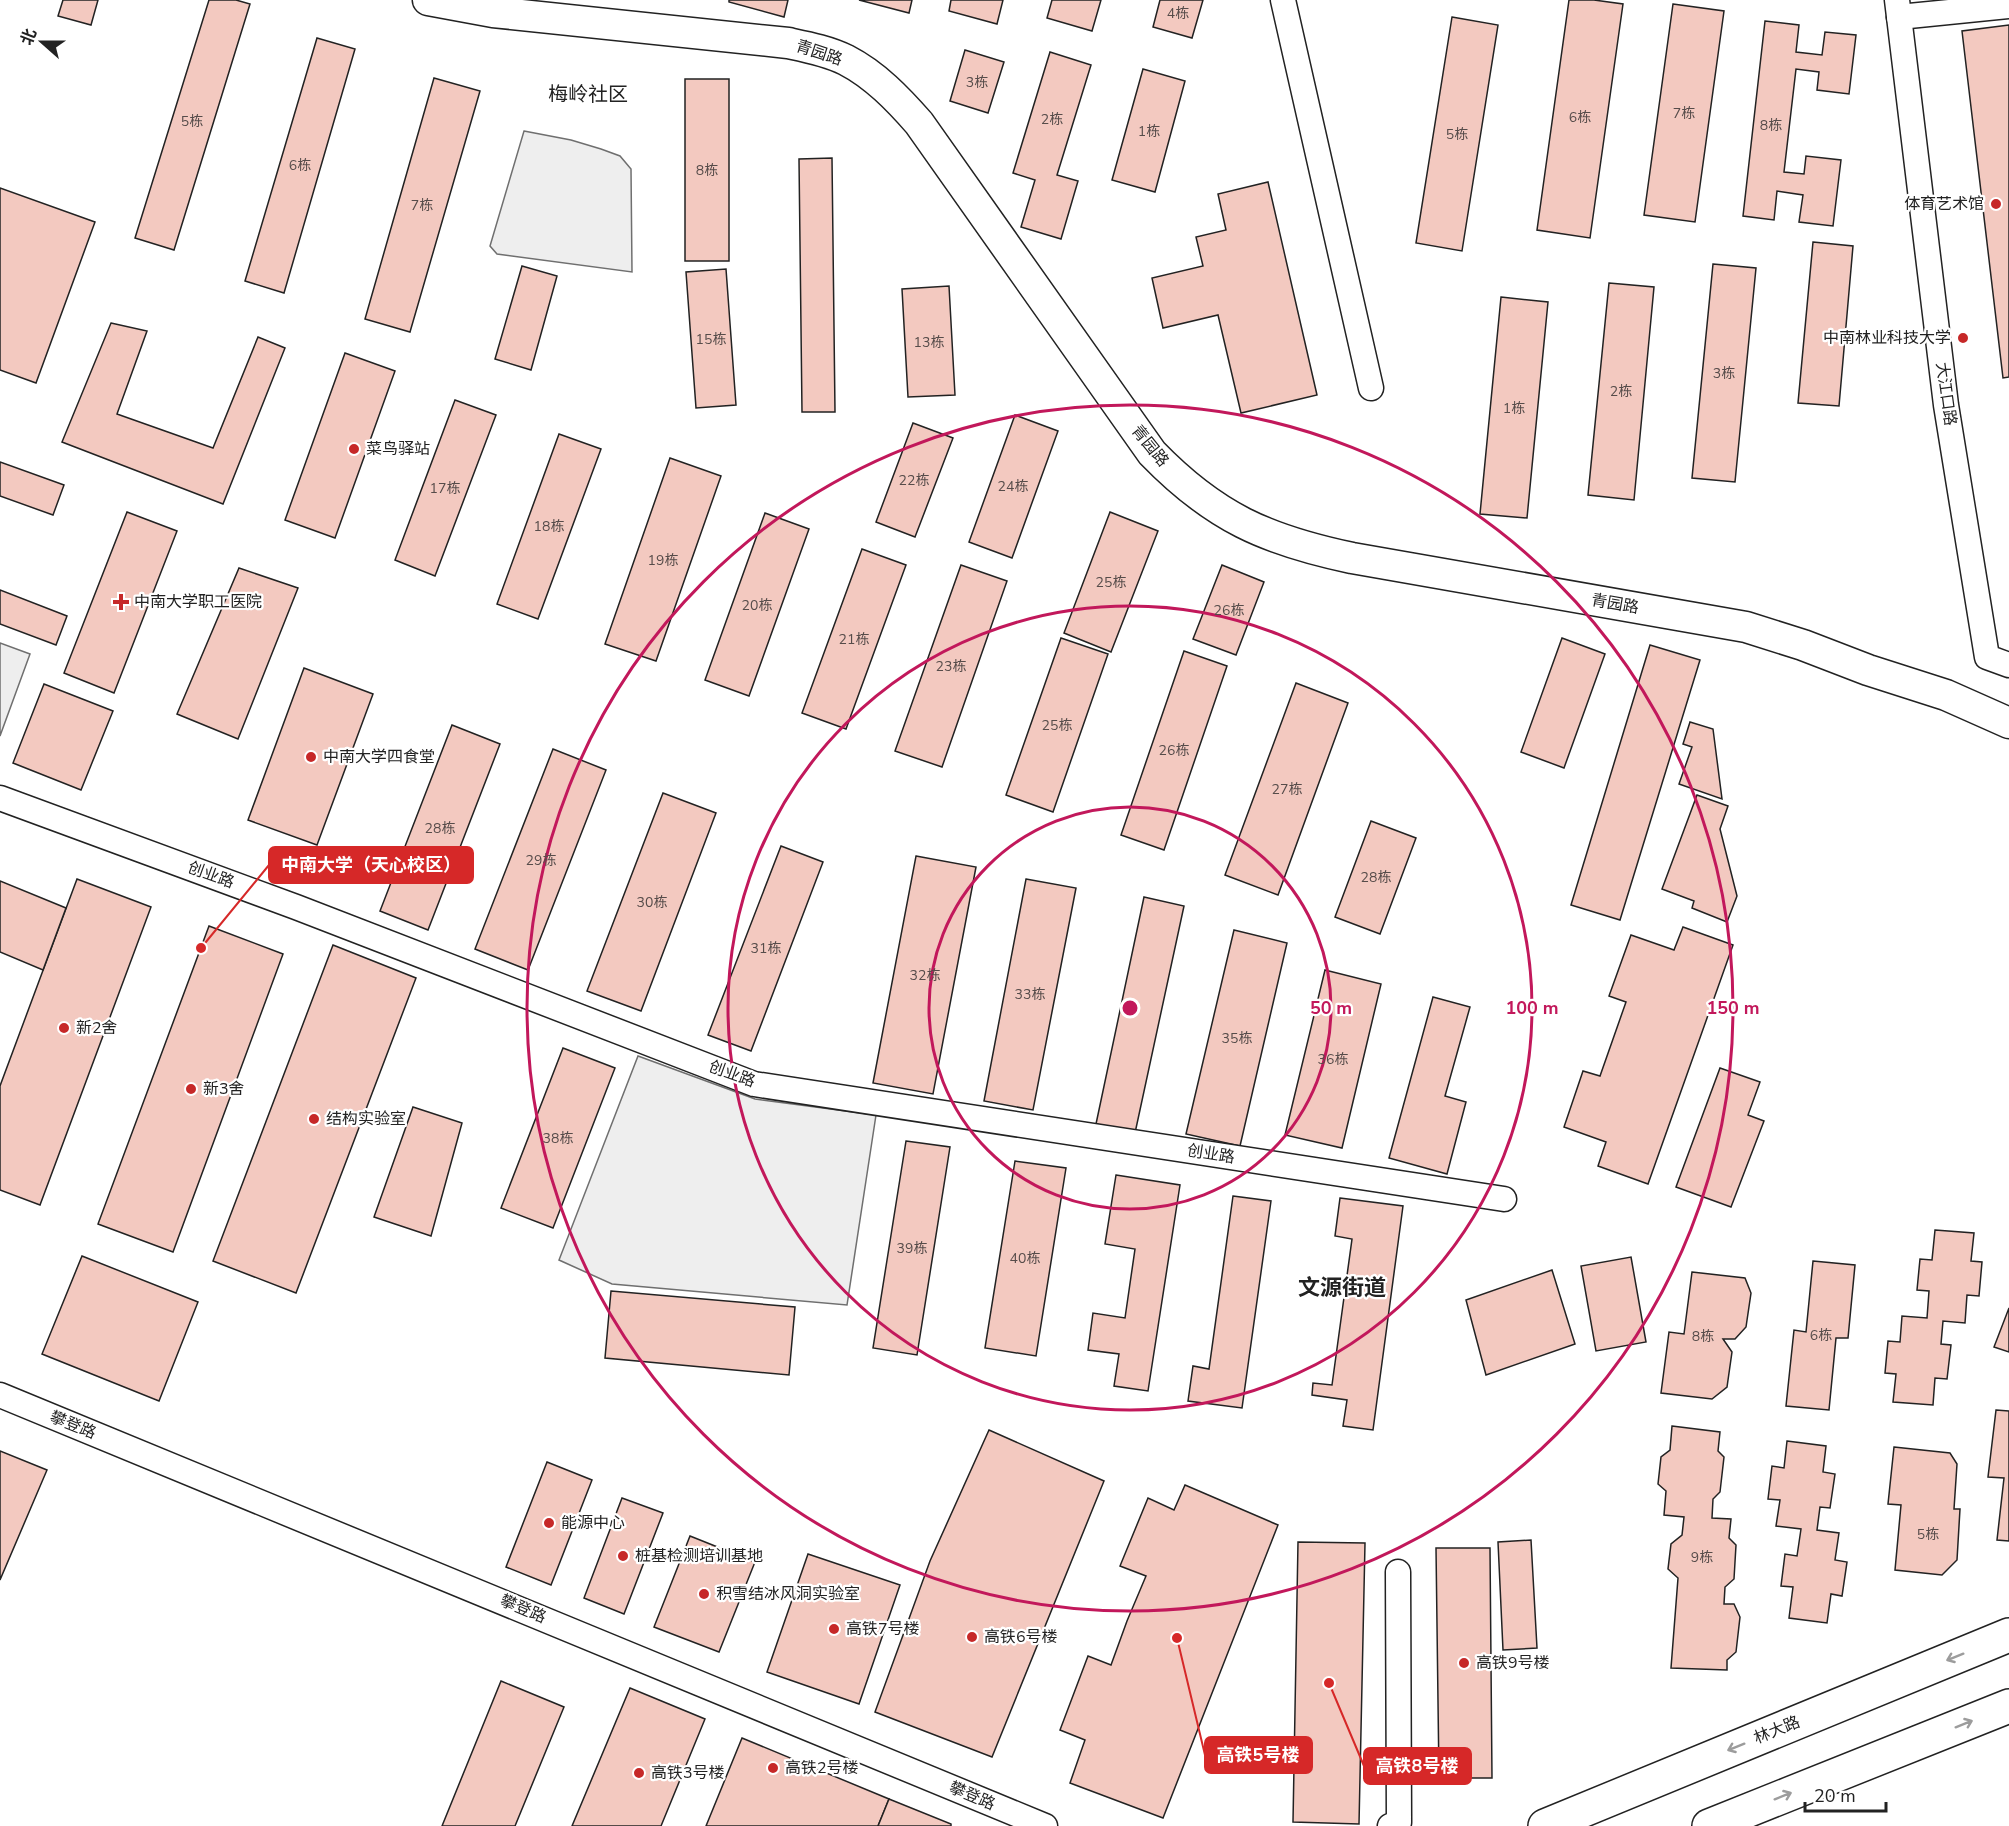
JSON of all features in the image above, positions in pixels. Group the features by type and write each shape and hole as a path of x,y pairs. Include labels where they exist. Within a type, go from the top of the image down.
{"main road":[{"name":"林大路","path":"1545,1826 2009,1635"},
{"path":"1710,1826 2009,1706"}],"street":[{"name":"青园路","path":"428,0 493,12 788,43 816,49 846,60 896,96 919,123 1152,453 1179,481 1207,502 1242,523 1272,537 1312,550 1352,558 1746,627 1946,695 2009,723"},
{"path":"1283,0 1371,388"},
{"path":"1898,8 2009,6"},
{"name":"大江口路","path":"1898,8 1946,405 1987,657 2009,665"},
{"name":"创业路","path":"0,798 296,907 754,1084 1504,1199"},
{"name":"攀登路","path":"0,1395 1045,1826"},
{"path":"1390,1826 1399,1822 1398,1572"}],"shaded area":[{"path":"524,131 571,140 601,149 620,156 631,169 632,272 497,254 490,246"},
{"path":"0,643 30,654 0,736"},
{"path":"638,1056 755,1099 876,1115 847,1305 612,1284 559,1260"}],"building":[{"path":"63,0 98,0 91,25 58,16"},
{"path":"209,0 236,0 250,4 174,250 135,238"},
{"path":"729,0 788,0 784,17 729,2"},
{"path":"859,0 912,0 909,13"},
{"path":"951,0 1003,0 997,24 949,11"},
{"path":"1052,0 1101,0 1092,31 1047,18"},
{"path":"1160,0 1203,0 1192,38 1153,27"},
{"path":"1569,0 1594,0 1623,4 1590,238 1537,230"},
{"path":"1673,4 1724,11 1695,222 1644,215"},
{"path":"1452,17 1498,25 1462,251 1416,243"},
{"path":"1765,21 1799,25 1796,52 1822,55 1825,32 1856,35 1849,94 1817,90 1819,72 1796,69 1784,172 1804,174 1806,156 1841,160 1833,226 1799,222 1803,195 1777,191 1774,220 1743,216"},
{"name":"体育艺术馆","path":"2009,25 2009,377 2003,378 1962,31"},
{"path":"317,38 355,49 284,293 245,281"},
{"path":"965,50 1004,62 988,113 950,101"},
{"path":"1050,52 1091,65 1057,175 1078,181 1061,239 1021,227 1035,180 1013,173"},
{"path":"1143,69 1185,81 1155,192 1112,180"},
{"path":"434,78 480,91 410,332 365,319"},
{"path":"685,79 729,79 729,261 685,261"},
{"path":"832,158 835,412 802,412 799,159"},
{"path":"1268,182 1317,395 1241,413 1218,315 1163,328 1152,278 1203,266 1196,237 1226,230 1218,194"},
{"path":"0,188 95,222 36,383 0,370"},
{"path":"1813,242 1853,246 1839,406 1798,403"},
{"path":"1713,264 1756,268 1735,482 1692,478"},
{"path":"522,266 557,276 531,370 495,359"},
{"path":"726,269 736,405 696,408 686,272"},
{"path":"1609,283 1654,287 1634,500 1588,495"},
{"path":"949,286 955,395 908,397 902,289"},
{"path":"1501,297 1548,302 1527,518 1480,514"},
{"path":"111,323 147,331 117,414 213,448 258,337 285,348 223,504 62,442"},
{"path":"345,353 395,371 335,538 285,520"},
{"path":"455,400 496,415 435,576 395,560"},
{"path":"1015,415 1058,431 1012,558 969,542"},
{"path":"913,423 953,438 915,537 876,522"},
{"path":"559,434 601,449 538,619 497,604"},
{"path":"670,458 721,476 656,661 605,644"},
{"path":"0,462 64,485 53,515 0,496"},
{"name":"中南大学职工医院","path":"127,512 177,531 114,693 64,673"},
{"path":"1110,512 1158,531 1111,652 1064,633"},
{"path":"765,513 809,529 749,696 705,680"},
{"path":"862,549 906,565 846,729 802,713"},
{"path":"961,565 1007,581 942,767 895,751"},
{"path":"1222,565 1264,582 1236,655 1193,639"},
{"path":"239,568 298,588 238,739 177,714"},
{"path":"0,590 67,616 56,645 0,624"},
{"path":"1061,638 1108,654 1053,812 1006,795"},
{"path":"1562,638 1605,654 1564,768 1521,752"},
{"path":"1650,645 1700,660 1620,920 1571,905"},
{"path":"1184,651 1227,666 1164,850 1121,835"},
{"name":"中南大学四食堂","path":"304,668 373,694 317,845 248,820"},
{"path":"1296,683 1348,703 1278,895 1225,875"},
{"path":"44,684 113,711 81,790 13,763"},
{"path":"1690,722 1713,729 1722,799 1679,784 1692,747 1683,744"},
{"path":"452,725 500,744 428,930 380,911"},
{"path":"553,749 606,770 528,970 475,949"},
{"path":"663,793 716,813 641,1011 587,991"},
{"path":"1697,795 1728,806 1720,829 1737,896 1727,922 1692,908 1694,901 1662,889"},
{"path":"1371,821 1416,838 1380,934 1335,917"},
{"path":"781,846 823,862 751,1051 708,1035"},
{"path":"916,856 976,867 933,1094 873,1083"},
{"name":"新2舍","path":"77,879 151,907 40,1205 0,1190 0,1086"},
{"path":"1026,879 1076,888 1033,1110 984,1101"},
{"path":"0,881 66,908 43,970 0,952"},
{"path":"1144,897 1184,906 1135,1133 1096,1124"},
{"name":"新3舍","path":"209,926 283,954 173,1252 98,1224"},
{"path":"1683,927 1733,945 1648,1184 1598,1166 1606,1142 1564,1127 1583,1071 1600,1076 1626,1002 1609,996 1631,935 1674,950"},
{"path":"1234,930 1287,943 1240,1146 1186,1134"},
{"name":"结构实验室","path":"333,945 416,978 296,1293 213,1261"},
{"path":"1325,970 1381,984 1342,1148 1285,1135"},
{"path":"1433,997 1470,1007 1445,1096 1466,1102 1447,1174 1389,1158"},
{"path":"563,1048 615,1068 553,1228 501,1208"},
{"path":"1720,1068 1760,1082 1748,1115 1764,1121 1731,1207 1676,1187"},
{"path":"413,1107 462,1123 431,1236 374,1217"},
{"path":"906,1141 950,1147 917,1355 873,1348"},
{"path":"1015,1161 1066,1168 1036,1356 985,1348"},
{"path":"1116,1175 1180,1185 1148,1391 1114,1386 1119,1354 1088,1350 1093,1313 1125,1318 1135,1249 1105,1244"},
{"path":"1233,1196 1271,1201 1242,1408 1188,1401 1193,1366 1209,1369"},
{"path":"1340,1198 1403,1206 1373,1430 1343,1426 1347,1400 1312,1395 1313,1383 1332,1385 1352,1239 1335,1236"},
{"path":"1935,1230 1974,1233 1971,1261 1982,1262 1979,1296 1967,1295 1965,1323 1943,1321 1941,1344 1951,1345 1947,1379 1935,1378 1933,1405 1893,1402 1896,1374 1885,1373 1888,1341 1900,1342 1902,1316 1927,1318 1929,1291 1917,1290 1920,1259 1932,1260"},
{"path":"82,1256 198,1302 159,1401 42,1354"},
{"path":"1631,1257 1646,1342 1596,1351 1581,1266"},
{"path":"1813,1261 1855,1265 1848,1338 1836,1338 1829,1410 1786,1406 1794,1330 1806,1332"},
{"path":"1552,1270 1575,1344 1486,1375 1466,1300"},
{"path":"1692,1272 1745,1278 1751,1293 1746,1327 1735,1339 1723,1339 1732,1352 1727,1387 1712,1399 1661,1393 1669,1332 1684,1334"},
{"path":"611,1291 795,1307 789,1375 605,1358"},
{"path":"2009,1308 2009,1352 1994,1347"},
{"path":"1996,1410 2009,1411 2009,1541 1997,1540 2004,1478 1988,1477"},
{"path":"1672,1426 1720,1432 1718,1451 1724,1457 1720,1492 1713,1499 1712,1518 1731,1519 1729,1538 1736,1545 1734,1579 1725,1587 1724,1604 1734,1604 1740,1617 1736,1652 1727,1660 1727,1670 1671,1668 1678,1578 1668,1569 1671,1544 1682,1535 1684,1517 1664,1515 1666,1491 1658,1484 1661,1457 1670,1450"},
{"name":"高铁6号楼","path":"989,1430 1104,1481 992,1757 875,1712 930,1561"},
{"path":"1787,1441 1826,1446 1823,1472 1835,1474 1830,1508 1820,1507 1817,1530 1839,1533 1835,1560 1847,1562 1842,1596 1831,1594 1827,1623 1789,1618 1793,1587 1781,1586 1785,1554 1797,1556 1801,1529 1776,1526 1780,1500 1768,1499 1772,1466 1784,1468"},
{"path":"1894,1447 1950,1453 1957,1464 1954,1509 1960,1509 1957,1560 1942,1575 1895,1570 1901,1505 1888,1504"},
{"path":"0,1451 47,1470 0,1580"},
{"name":"能源中心","path":"547,1462 592,1480 551,1585 506,1567"},
{"path":"1185,1485 1278,1525 1163,1818 1070,1783 1085,1740 1060,1730 1088,1656 1111,1665 1146,1576 1120,1566 1148,1498 1174,1510"},
{"name":"桩基检测培训基地","path":"622,1498 663,1513 624,1614 584,1598"},
{"name":"积雪结冰风洞实验室","path":"690,1536 755,1562 719,1652 654,1627"},
{"path":"1531,1540 1537,1648 1503,1650 1498,1542"},
{"path":"1298,1542 1365,1543 1359,1824 1293,1822"},
{"name":"高铁9号楼","path":"1436,1548 1490,1548 1492,1778 1439,1778"},
{"name":"高铁7号楼","path":"808,1554 900,1585 859,1704 767,1672"},
{"path":"501,1681 564,1707 515,1826 442,1826"},
{"name":"高铁3号楼","path":"630,1688 705,1719 661,1826 572,1826"},
{"name":"高铁2号楼","path":"742,1738 889,1799 878,1826 706,1826"},
{"path":"889,1799 951,1824 951,1826 878,1826"}],"place":[{"name":"体育艺术馆","path":"1996,204"},
{"name":"中南林业科技大学","path":"1963,338"},
{"name":"菜鸟驿站","path":"354,449"},
{"name":"中南大学职工医院","path":"121,602"},
{"name":"中南大学四食堂","path":"311,757"},
{"name":"中南大学（天心校区）","path":"201,948"},
{"name":"新2舍","path":"64,1028"},
{"name":"新3舍","path":"191,1089"},
{"name":"结构实验室","path":"314,1119"},
{"name":"能源中心","path":"549,1523"},
{"name":"桩基检测培训基地","path":"623,1556"},
{"name":"积雪结冰风洞实验室","path":"704,1594"},
{"name":"高铁7号楼","path":"834,1629"},
{"name":"高铁6号楼","path":"972,1637"},
{"name":"高铁5号楼","path":"1177,1638"},
{"name":"高铁9号楼","path":"1464,1663"},
{"name":"高铁8号楼","path":"1329,1683"},
{"name":"高铁2号楼","path":"773,1768"},
{"name":"高铁3号楼","path":"639,1773"}],"district":[{"name":"梅岭社区","path":"588,94"},
{"name":"文源街道","path":"1342,1288"}]}
